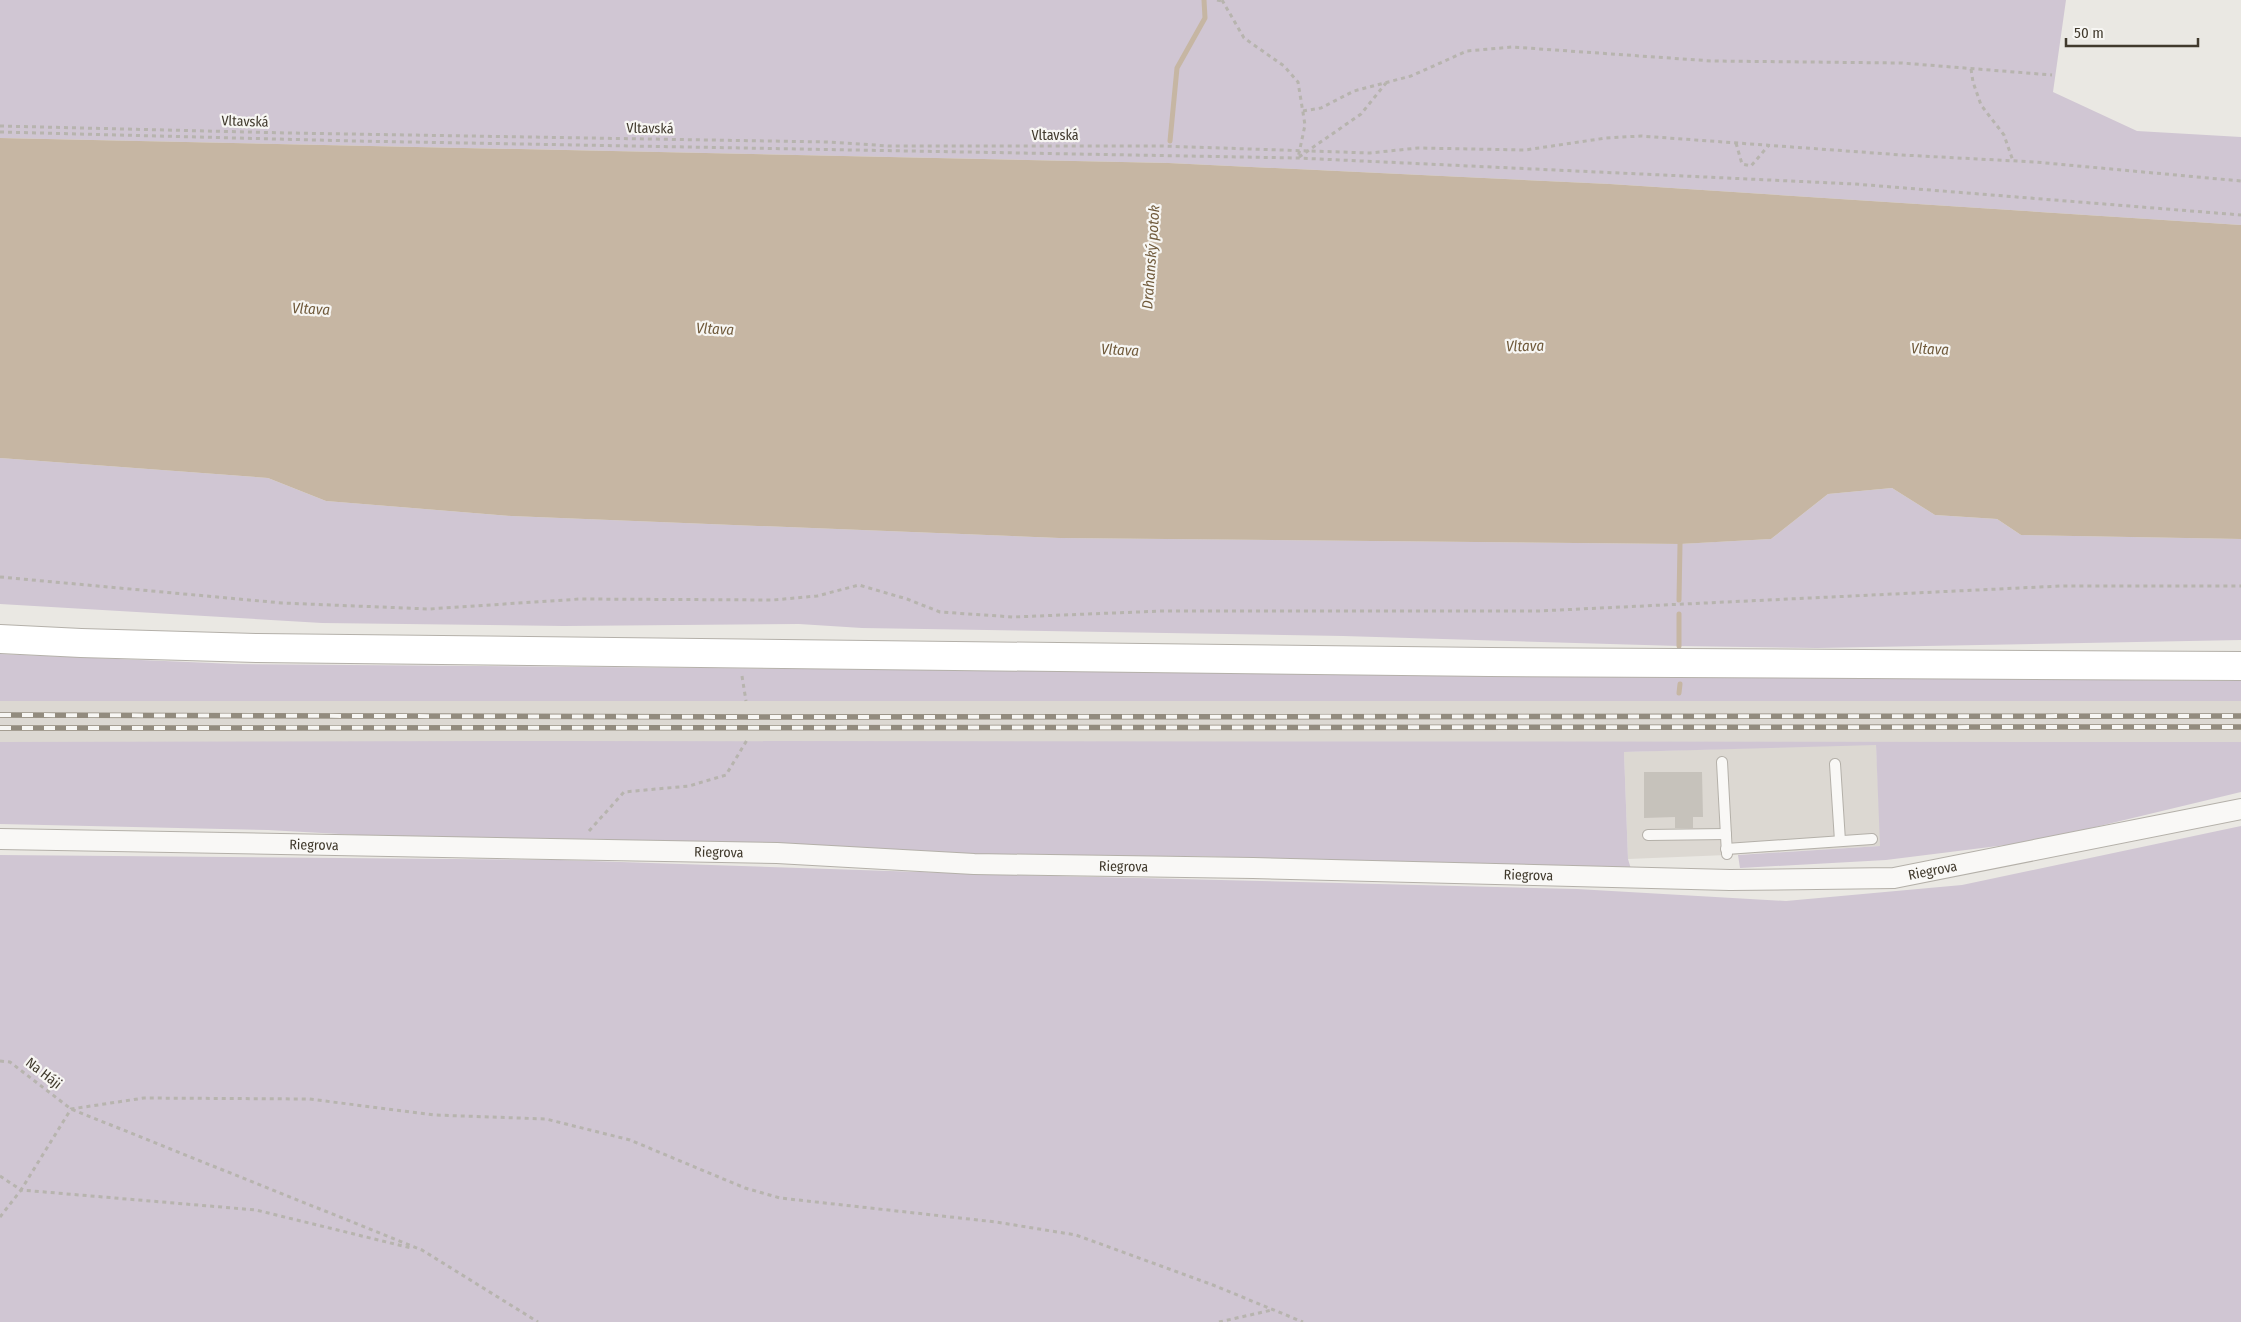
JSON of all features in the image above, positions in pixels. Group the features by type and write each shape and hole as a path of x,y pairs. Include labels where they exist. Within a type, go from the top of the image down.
{"main road":[{"path":"0,639 81,644 258,648 1470,662 2241,666"}],"street":[{"name":"Riegrova","path":"0,839 777,853 974,864 1252,868 1730,880 1894,878 2241,809"}],"lane":[{"path":"1722,762 1726,852 1840,841 1872,840"},
{"path":"1834,764 1840,841"},
{"path":"1648,835 1726,834"}],"path":[{"path":"1217,0 1222,0 1244,38 1284,66 1298,82 1305,125 1298,158"},
{"path":"1302,111 1321,108 1354,90 1411,76 1467,52 1512,47 1712,61 1902,63 2052,76"},
{"path":"1972,69 1973,82 1981,105 2004,135 2013,161"},
{"path":"1298,158 1361,114 1387,82"},
{"name":"Vltavská","path":"0,126 829,142 889,146 1161,146 1370,152 1418,148 1525,150 1606,138 1641,136 2013,161 2241,180"},
{"path":"0,132 355,141 1298,158 1855,184 2241,215"},
{"path":"1736,143 1742,164 1751,166 1769,146"},
{"path":"0,576 282,603 429,609 580,599 774,600 817,596 859,584 907,599 940,612 1013,617 1163,611 1538,611 2061,586 2241,586"},
{"path":"572,849 624,792 689,786 726,775 747,740"},
{"name":"Na Háji","path":"0,1060 10,1062 71,1110 422,1250"},
{"path":"0,1217 20,1190 71,1110 144,1098 309,1099 435,1115 546,1119 630,1140 745,1188 780,1198 996,1222 1076,1235 1212,1285 1303,1322"},
{"path":"0,1176 20,1190 256,1210 422,1250 538,1322"},
{"path":"1219,1322 1272,1310"}],"shaded area":[{"path":"0,0 2066,0 2053,92 2137,131 2241,137 2241,225 1610,184 1169,163 0,138"},
{"path":"0,458 268,478 326,501 511,516 1059,538 1679,544 1771,539 1828,494 1892,488 1935,515 1997,519 2021,535 2241,539 2241,640 1817,648 1679,646 1343,636 862,628 799,624 564,626 322,623 0,604"},
{"path":"0,654 235,664 2241,681 2241,701 0,701"},
{"path":"0,701 2241,701 2241,742 0,742"},
{"path":"0,742 2241,742 2241,792 2037,841 1886,860 1740,868 1738,855 1880,846 1876,745 1624,752 1628,859 1631,869 1192,856 971,857 448,840 268,830 0,824"},
{"path":"1876,744 1881,846 1628,859 1624,752"},
{"path":"2241,826 2241,1322 0,1322 0,855 560,860 981,874 1577,889 1786,901 1962,885"}],"water":[{"name":"Vltava","path":"0,138 1169,163 1610,184 2241,225 2241,539 2021,535 1997,519 1935,515 1892,488 1828,494 1771,539 1680,544 1059,538 511,516 326,501 268,478 0,458"}],"building":[{"path":"1644,772 1702,772 1703,817 1693,817 1693,828 1675,828 1675,817 1644,818"}],"waterway":[{"name":"Drahanský potok","path":"1170,141 1177,68 1205,18 1204,0"},
{"path":"1679,600 1680,544"},
{"path":"1679,614 1679,646"},
{"path":"1679,693 1680,684"}],"railway":[{"path":"0,715 759,717 2241,716"},
{"path":"0,728 2241,727"}]}
